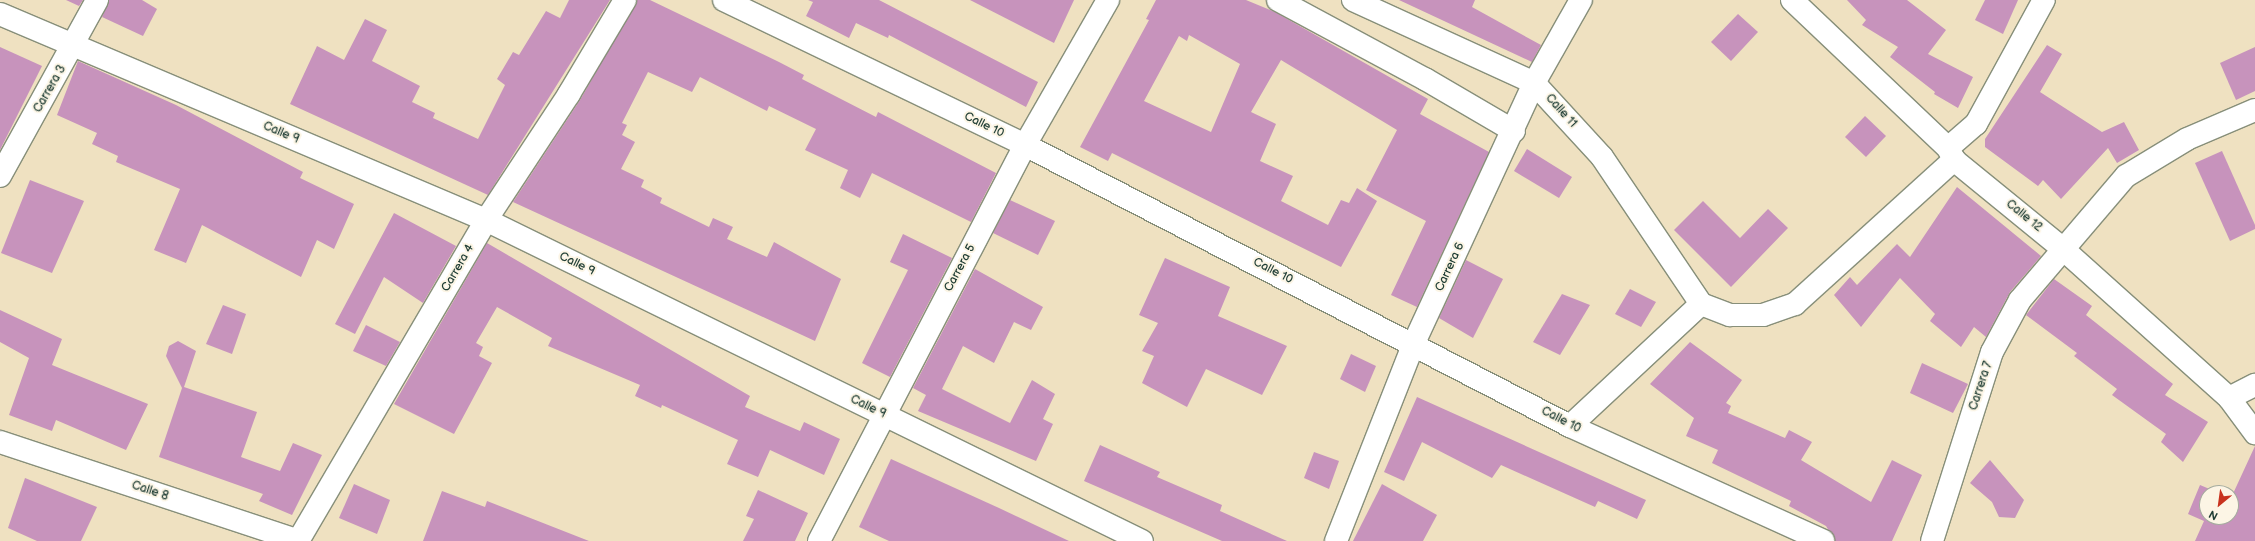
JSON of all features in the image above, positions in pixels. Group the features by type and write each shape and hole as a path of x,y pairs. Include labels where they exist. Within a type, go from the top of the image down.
{"street":[{"name":"Carrera 3","path":"0,176 74,46 97,0"},
{"name":"Carrera 4","path":"298,541 486,220 569,94 625,0"},
{"name":"Calle 10","path":"724,0 1025,145 1414,343 1570,426 1823,541"},
{"name":"Carrera 5","path":"819,541 883,414 1025,145 1108,0"},
{"path":"1278,0 1514,131"},
{"name":"Calle 11","path":"1353,0 1534,83 1602,157 1701,304"},
{"name":"Carrera 6","path":"1336,541 1414,343 1514,131 1534,83 1582,0"},
{"name":"Calle 12","path":"1792,0 1951,154 2064,249 2229,398 2255,433"},
{"path":"1570,426 1701,304 1730,315 1763,315 1796,304 1951,154 1976,124 2044,0"},
{"name":"Calle 9","path":"0,14 486,220 1142,541"},
{"name":"Carrera 7","path":"1932,541 1992,352 2020,300 2126,176 2187,139 2255,110"},
{"path":"2229,398 2255,385"},
{"name":"Calle 8","path":"0,442 298,541"}],"building":[{"path":"66,0 83,0 79,6"},
{"path":"109,0 142,0 157,9 143,36 102,17"},
{"path":"569,0 610,0 488,195 290,104 317,46 344,60 365,19 387,30 372,61 420,86 412,102 435,113 433,118 478,139 505,85 497,79 513,52 519,55 546,11 560,18"},
{"path":"637,0 650,0 779,62 804,75 802,79 876,117 878,112 996,173 971,222 872,173 860,198 840,188 848,170 805,150 816,129 769,106 767,111 700,77 692,92 648,72 622,123 627,125 622,135 635,142 621,169 644,180 641,187 662,198 660,203 709,227 713,218 733,227 727,239 767,257 774,242 841,279 815,341 513,202 580,100"},
{"path":"808,0 879,0 1038,82 1026,107 889,35 888,38 856,23 849,38 806,16 813,2"},
{"path":"970,0 1074,0 1054,43"},
{"path":"1156,0 1246,0 1275,12 1428,99 1420,114 1489,152 1417,307 1391,295 1426,221 1366,190 1397,130 1281,60 1251,112 1276,124 1260,161 1293,176 1281,201 1328,225 1341,200 1349,203 1357,188 1377,201 1341,267 1112,153 1108,161 1080,147 1149,20 1146,19","holes":["1189,35 1240,64 1211,132 1144,101 1179,36 1187,41"]},
{"path":"1399,0 1475,0 1472,7 1541,45 1532,62"},
{"path":"1847,0 1907,0 1946,30 1928,54 1973,77 1958,108 1934,94 1935,92 1890,57 1898,47 1862,25 1866,20"},
{"path":"1985,0 2018,0 2003,34 1975,20"},
{"path":"1738,14 1758,32 1731,61 1711,42"},
{"path":"2047,45 2062,54 2040,92 2102,132 2124,122 2139,150 2117,163 2108,148 2061,199 2043,180 2038,186 1985,147 1985,139"},
{"path":"0,47 42,66 0,150"},
{"path":"2255,47 2255,91 2236,100 2220,63"},
{"path":"78,61 176,105 303,172 300,178 354,204 334,249 317,240 301,277 202,225 186,263 154,250 180,189 116,162 118,156 92,144 97,133 57,115"},
{"path":"1865,116 1886,136 1866,157 1845,137"},
{"path":"1527,149 1572,177 1559,198 1514,171"},
{"path":"2222,151 2255,225 2255,229 2230,241 2195,163"},
{"path":"30,180 84,201 52,273 1,253"},
{"path":"1957,187 2041,256 2010,292 1986,337 1974,327 1961,347 1930,321 1935,314 1900,278 1861,327 1834,295 1850,277 1857,285 1897,244 1910,257"},
{"path":"1010,200 1055,221 1038,255 993,233"},
{"path":"1703,201 1740,238 1768,209 1788,228 1731,287 1674,230"},
{"path":"394,213 456,246 423,303 384,277 355,334 335,324"},
{"path":"903,234 952,258 890,377 862,363 908,270 890,262"},
{"path":"487,243 750,396 745,407 800,431 804,422 840,439 824,475 770,450 758,477 727,464 738,440 662,405 661,408 635,396 640,385 548,346 552,338 497,307 476,343 483,347 479,356 492,363 454,434 394,404"},
{"path":"1165,258 1230,287 1218,316 1287,346 1262,395 1206,369 1187,407 1142,383 1154,356 1142,351 1158,323 1139,315"},
{"path":"1466,260 1503,279 1473,338 1439,318"},
{"path":"975,269 1043,307 1031,330 1014,322 994,363 963,346 942,389 1010,423 1032,380 1055,394 1043,419 1053,424 1036,461 918,411 926,395 913,388"},
{"path":"2054,279 2092,306 2086,315 2173,384 2165,395 2208,422 2183,462 2161,442 2166,434 2112,395 2117,389 2074,356 2077,353 2026,315"},
{"path":"1630,289 1656,302 1641,327 1615,314"},
{"path":"1562,294 1590,305 1560,355 1533,342"},
{"path":"223,305 246,314 232,354 206,344"},
{"path":"0,310 62,339 52,365 148,404 126,450 56,420 52,431 9,415 29,358 0,342"},
{"path":"366,325 400,342 386,366 353,351"},
{"path":"178,341 196,351 184,387 257,412 241,457 280,471 293,443 322,455 292,515 259,501 263,494 159,457 182,388 166,356 169,346"},
{"path":"1690,342 1742,380 1726,403 1731,406 1728,413 1785,438 1789,430 1812,442 1801,460 1871,502 1892,460 1922,475 1892,541 1835,541 1826,526 1789,506 1791,501 1712,463 1718,450 1686,436 1694,418 1650,384"},
{"path":"1351,354 1376,366 1365,392 1340,379"},
{"path":"1922,363 1968,384 1953,413 1910,393"},
{"path":"1417,397 1646,500 1637,519 1598,501 1595,507 1501,465 1492,478 1422,442 1404,481 1384,472"},
{"path":"1100,445 1160,472 1157,477 1222,505 1220,511 1287,541 1222,541 1084,481"},
{"path":"2255,446 2255,541 2195,541 2202,525 2239,525 2239,485 2237,485"},
{"path":"1314,452 1339,461 1329,489 1304,478"},
{"path":"891,459 1069,541 889,541 859,527"},
{"path":"1990,460 2024,500 2015,518 1999,517 1992,502 1970,483"},
{"path":"25,478 97,507 81,541 37,541 8,528"},
{"path":"354,484 390,500 377,534 339,518"},
{"path":"1382,484 1437,515 1423,541 1353,541"},
{"path":"2199,487 2199,519 2188,514"},
{"path":"758,490 808,513 795,541 743,541 754,519 746,516"},
{"path":"442,491 485,507 487,501 589,541 423,541"}]}
